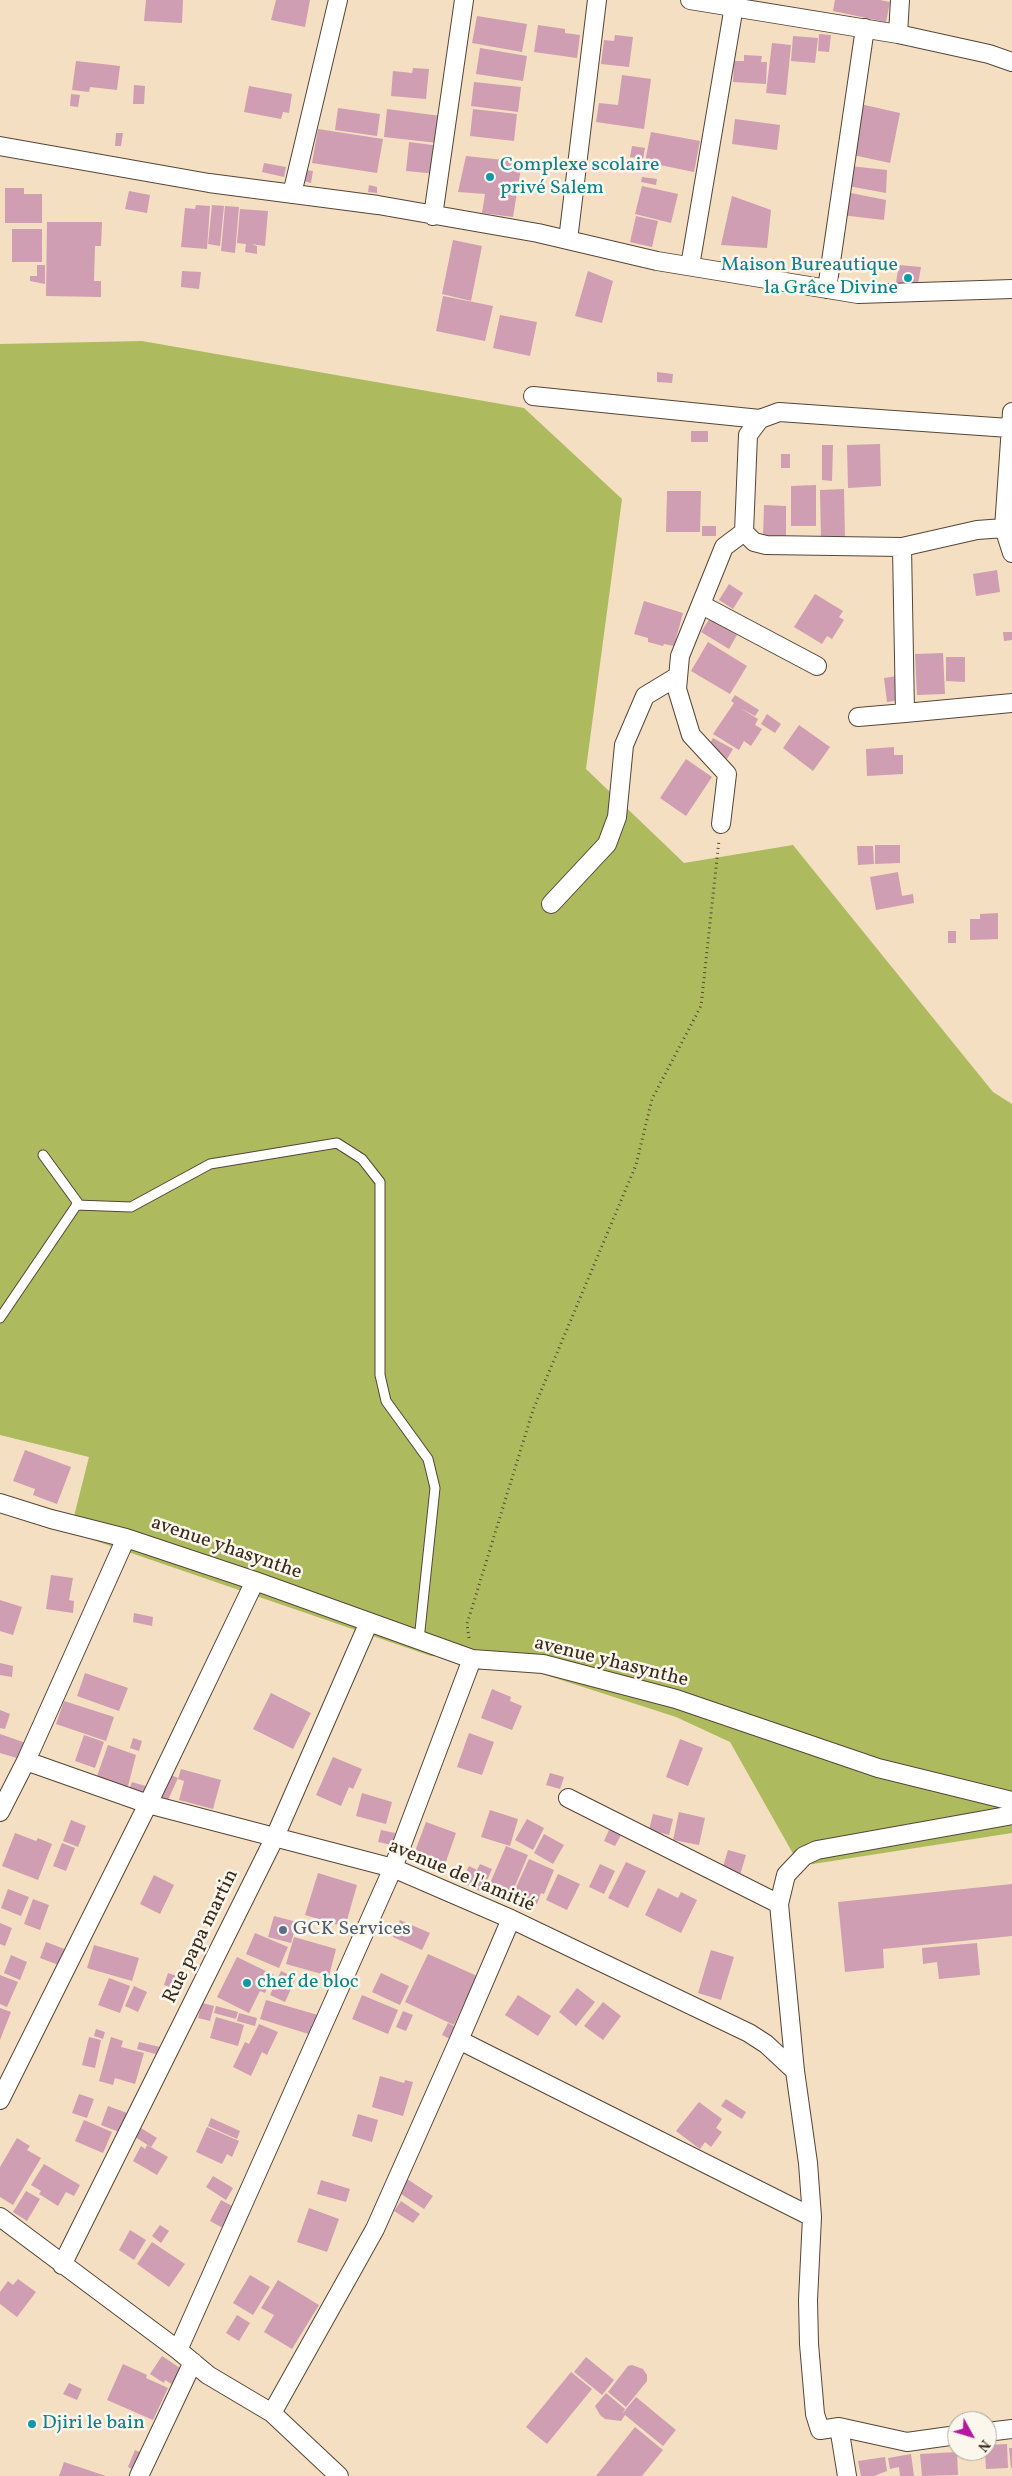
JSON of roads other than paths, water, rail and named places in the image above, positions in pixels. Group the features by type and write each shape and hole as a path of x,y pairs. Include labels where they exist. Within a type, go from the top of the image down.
{"street":[{"path":"292,194 338,0"},
{"path":"433,216 464,0"},
{"path":"568,240 597,0"},
{"path":"690,0 734,6 764,5 989,54 1012,62"},
{"path":"898,34 900,0"},
{"path":"690,266 734,6"},
{"path":"827,289 865,28"},
{"path":"0,146 209,183 378,205 568,240 657,261 858,294 1012,289"},
{"path":"533,396 760,419 779,412 1011,420 1004,528 1012,553"},
{"path":"760,419 748,435 744,532 754,542 766,545 902,547 978,530 1004,528"},
{"path":"721,824 727,774 691,735 677,689 678,676 680,656 724,547 744,532"},
{"path":"902,547 905,713"},
{"path":"702,605 817,666"},
{"path":"551,904 607,844 617,817 624,745 645,696 678,676"},
{"path":"858,717 1012,703"},
{"name":"avenue yhasynthe","path":"0,1503 51,1519 126,1538 255,1581 472,1659 543,1664 676,1699 878,1768 1012,1801"},
{"path":"0,1812 26,1761 126,1538"},
{"path":"0,2100 148,1804 255,1581"},
{"name":"Rue papa martin","path":"62,2265 274,1839 369,1622"},
{"path":"178,2350 393,1868 472,1659"},
{"name":"avenue de l'amitié","path":"26,1761 148,1804 274,1839 393,1868 511,1919 749,2033 766,2044 795,2071"},
{"path":"568,1798 779,1904"},
{"path":"947,2436 906,2442 839,2427 820,2430 815,2414 808,2335 812,2216 808,2163 795,2071 779,1904 786,1875 804,1856 817,1850 1012,1815"},
{"path":"272,2413 375,2229 511,1919"},
{"path":"459,2040 812,2216"},
{"path":"0,2217 178,2350 208,2375 272,2413 339,2476"},
{"path":"139,2476 193,2362"},
{"path":"839,2427 847,2476"},
{"path":"997,2430 1012,2428"}],"lane":[{"path":"76,1205 130,1207 210,1164 337,1143 362,1160 380,1182 380,1375 386,1401 428,1459 435,1488 419,1640"},
{"path":"0,1318 78,1202 43,1155"}],"place":[{"name":"Complexe scolaire privé Salem","path":"490,177"},
{"name":"Maison Bureautique la Grâce Divine","path":"908,278"},
{"name":"GCK Services","path":"283,1930"},
{"name":"chef de bloc","path":"247,1983"},
{"name":"Djiri le bain","path":"32,2424"}]}
